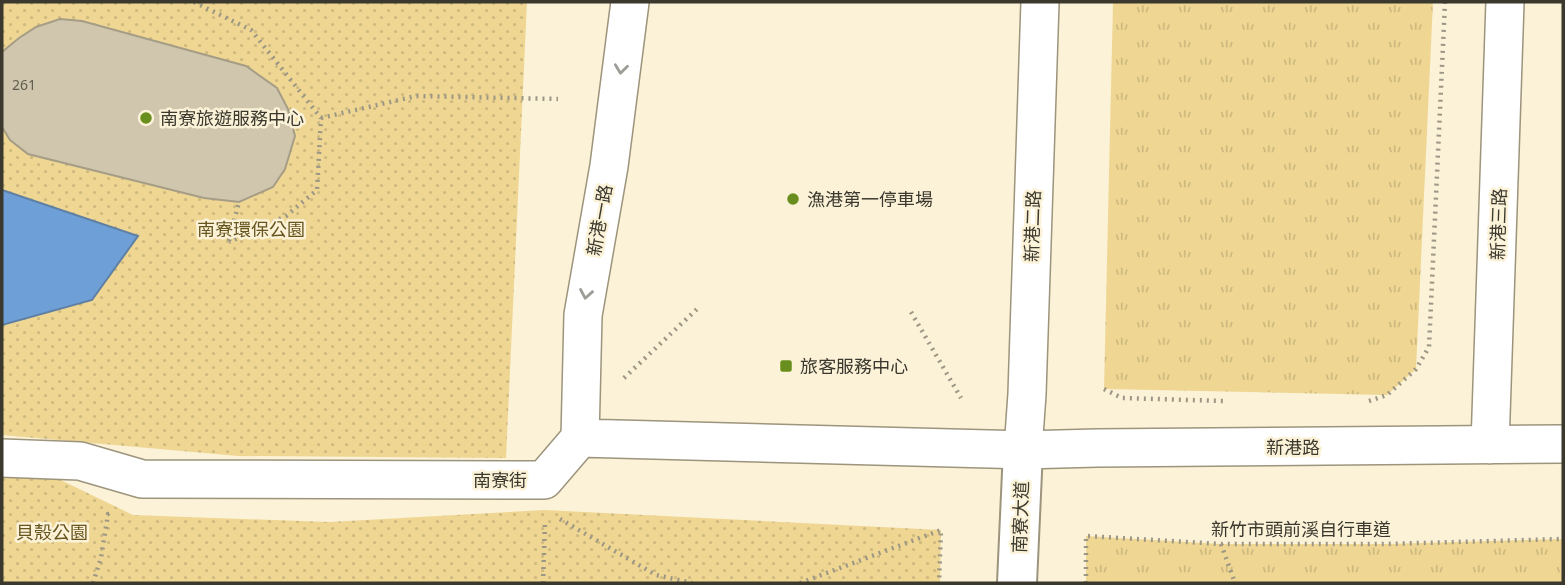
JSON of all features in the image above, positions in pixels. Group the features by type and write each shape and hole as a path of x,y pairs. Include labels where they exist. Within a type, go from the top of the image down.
{"street":[{"name":"新港一路","path":"580,438 583,315 609,166 630,2"},
{"name":"新港二路","path":"1023,450 1040,2"},
{"name":"新港三路","path":"1490,445 1504,2"},
{"path":"580,438 1023,450"},
{"name":"南寮街","path":"2,458 80,461 142,479 544,481 580,438"},
{"name":"新港路","path":"1023,450 1563,444"},
{"name":"南寮大道","path":"1017,583 1023,450"}],"path":[{"path":"194,2 251,30 321,118 317,190 286,216 229,242 239,202"},
{"path":"1367,402 1387,395 1416,369 1429,347 1445,2"},
{"path":"321,118 416,96 558,99"},
{"path":"624,379 697,309"},
{"path":"911,312 961,398"},
{"path":"1104,389 1122,398 1232,401"},
{"path":"543,583 545,510"},
{"path":"93,583 101,558 108,514"},
{"path":"556,517 656,575 692,583"},
{"path":"800,583 941,530 939,583"},
{"name":"新竹市頭前溪自行車道","path":"1086,583 1087,536 1222,544 1385,544 1563,539"},
{"path":"1222,544 1235,583"}],"green space":[{"name":"南寮環保公園","path":"2,2 527,2 506,458 238,456 2,435"},
{"path":"1113,2 1433,2 1416,369 1387,395 1104,389"},
{"name":"貝殼公園","path":"2,468 36,468 133,515 329,522 545,510 941,530 940,583 2,583"},
{"path":"1086,536 1221,544 1385,544 1563,539 1563,583 1086,583"}],"water":[{"path":"2,190 138,236 92,300 2,325"}],"building":[{"name":"南寮旅遊服務中心","path":"60,19 82,21 246,66 277,88 288,109 295,136 285,169 273,187 239,202 204,198 28,154 10,140 2,127 2,52 36,27"}],"place":[{"name":"南寮旅遊服務中心","path":"146,118"},
{"name":"漁港第一停車場","path":"793,199"},
{"name":"旅客服務中心","path":"786,366"}]}
